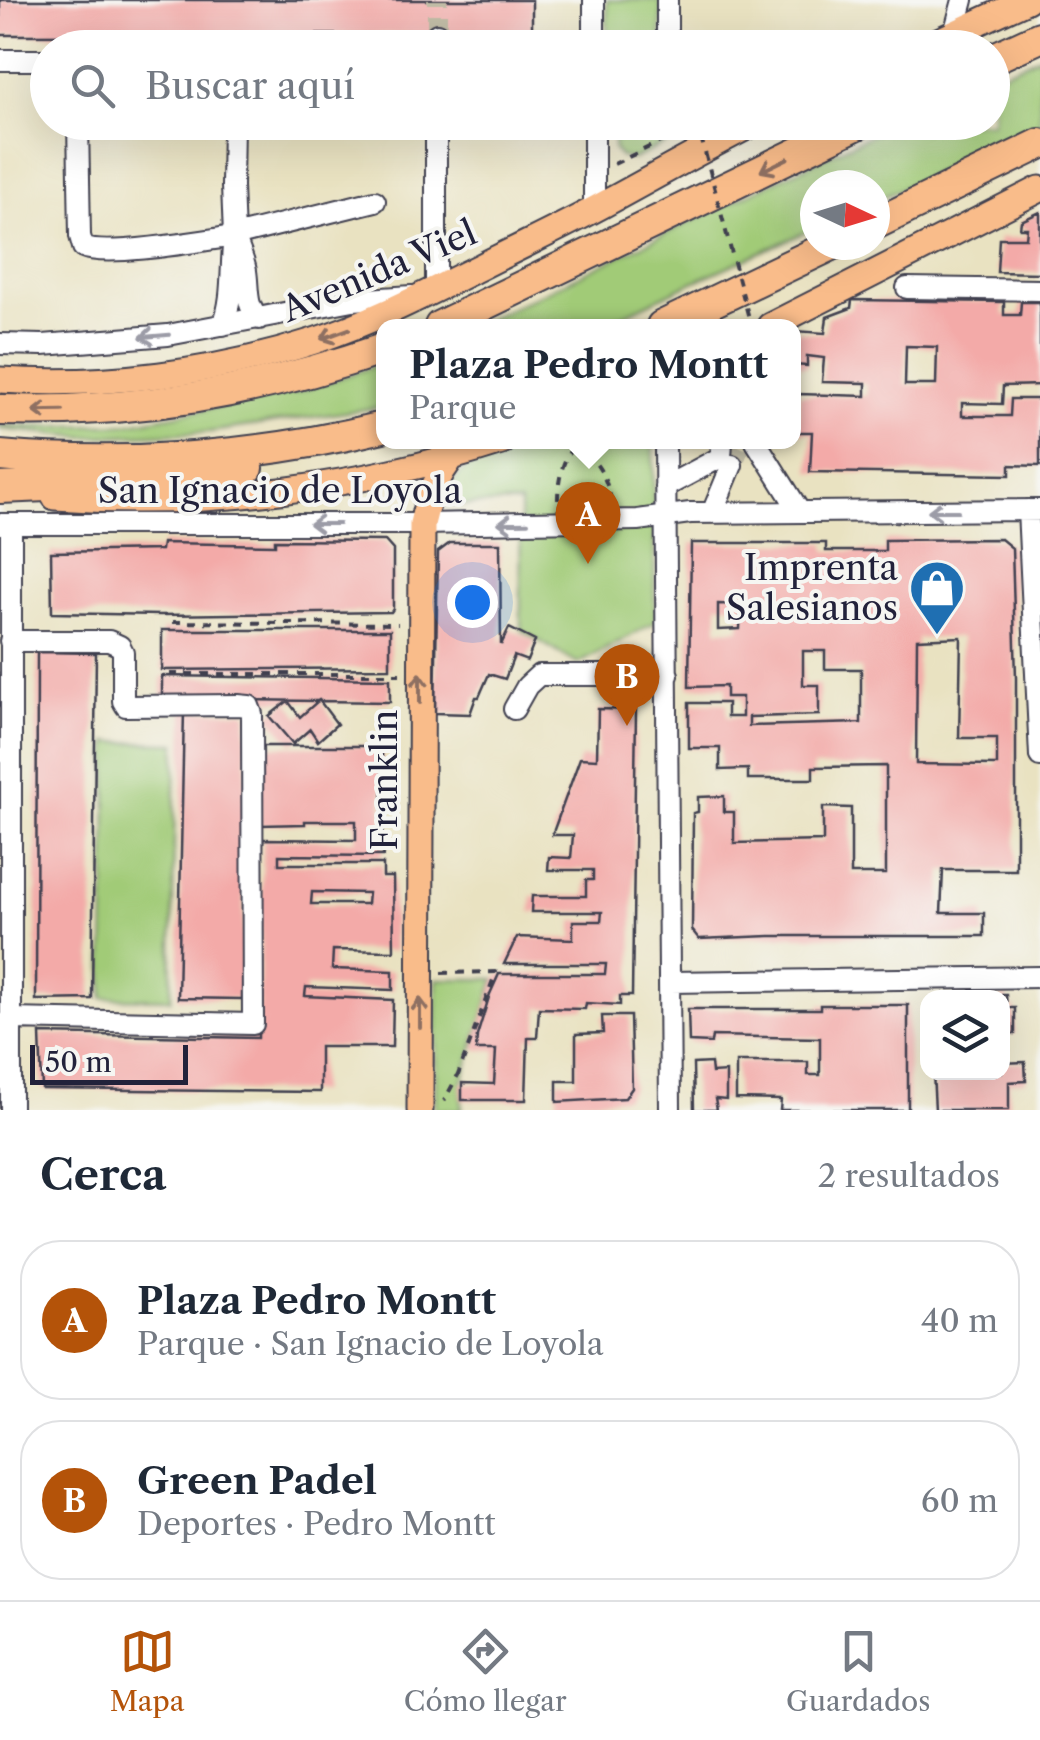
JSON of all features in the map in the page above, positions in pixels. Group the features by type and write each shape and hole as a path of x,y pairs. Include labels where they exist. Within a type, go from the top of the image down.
{"highway":[{"path":"1010,51 1040,37"},
{"path":"454,319 825,140"},
{"path":"890,217 1040,144"},
{"path":"677,319 801,260"},
{"path":"0,410 114,408 209,396 299,376 376,351"},
{"path":"0,456 94,460 189,457 316,441 376,428"},
{"path":"0,490 192,479 270,461 316,441"}],"main road":[{"path":"963,30 1028,0"},
{"name":"Avenida Viel","path":"0,380 111,379 185,370 244,360 335,334 430,292 594,210 723,140"},
{"path":"784,319 1040,190"},
{"path":"0,490 111,501 212,498 365,477 479,449"},
{"name":"Franklin","path":"420,1110 422,524 430,491 452,457"}],"street":[{"path":"594,0 594,30"},
{"path":"667,0 667,30"},
{"path":"955,30 963,0"},
{"path":"0,60 30,60"},
{"path":"78,140 80,236 83,248 90,251 234,236 374,201"},
{"path":"223,325 230,303 234,236 233,140"},
{"path":"0,344 43,346 168,335 352,300 430,292 435,140"},
{"path":"594,140 594,210"},
{"path":"234,236 247,277 248,300 260,319"},
{"path":"907,288 1040,290"},
{"path":"666,449 670,1110"},
{"path":"665,487 721,457 722,449"},
{"path":"760,449 800,512"},
{"path":"712,513 732,466"},
{"path":"1034,510 1040,756"},
{"name":"San Ignacio de Loyola","path":"6,524 422,524 616,520 712,513 1034,510"},
{"path":"6,524 10,641 11,1110"},
{"path":"10,641 109,641 120,646 124,652 126,706 248,706 252,714 253,1024 11,1018"},
{"path":"514,710 527,686 539,675 668,675"},
{"path":"670,982 1040,977"}],"path":[{"path":"594,174 664,140"},
{"path":"702,140 749,319"},
{"path":"558,522 558,487 570,449"},
{"path":"584,449 606,478 616,520"},
{"path":"173,622 420,624"},
{"path":"170,674 420,674"},
{"path":"420,973 496,972 458,1075 439,1110"}],"green space":[{"path":"607,0 661,0 661,30 607,30"},
{"path":"1040,56 1040,124 1010,138 1010,69"},
{"path":"614,140 673,140 633,159 621,157 614,150"},
{"path":"861,140 1006,140 890,194 890,170 800,170 800,235 615,319 489,319"},
{"path":"376,365 376,408 210,432 85,437 0,429 0,425 125,424 299,392"},
{"path":"506,449 653,449 655,622 578,664 521,630 520,503 440,506 455,479 485,457"},
{"path":"108,742 176,743 171,999 103,998"},
{"path":"437,979 495,979 462,1083 462,1110 435,1110"}],"building":[{"path":"0,0 532,0 532,30 30,30 30,35 0,35"},
{"path":"1040,212 1040,273 997,272 999,238 1026,238 1027,228 1020,228 1021,221"},
{"path":"852,300 1004,302 1004,315 1020,315 1021,302 1040,302 1040,385 1003,386 1002,404 962,403 962,416 1010,416 1011,399 1040,399 1040,466 1010,465 1010,475 810,472 812,432 801,432 801,394 866,396 866,383 822,382 824,358 807,356 807,366 801,366 801,331 825,333 827,317 851,308","holes":["906,346 937,347 936,385 905,385"]},
{"path":"1001,539 1012,548 1016,870 943,870 941,913 984,913 984,936 699,939 692,930 693,813 698,812 698,797 724,796 724,812 734,812 734,843 823,841 823,807 851,808 851,874 886,874 886,766 813,767 813,779 748,779 748,769 720,770 720,748 689,748 689,703 727,703 727,717 742,717 742,697 726,697 726,686 689,687 691,543 826,543 826,551 885,551 885,540","holes":["718,604 741,605 740,629 718,630","961,637 959,738 997,738 997,765 916,764 917,639","803,651 825,651 825,669 861,669 861,723 749,726 749,717 819,715 819,685 803,685"]},
{"path":"275,540 385,541 393,550 393,609 161,615 52,613 51,552 161,550 162,543 275,545"},
{"path":"450,543 500,543 501,645 509,628 535,641 527,661 514,656 505,679 489,674 470,714 435,713 438,552"},
{"path":"162,630 390,630 390,668 162,670"},
{"path":"37,652 96,653 92,999 36,1000"},
{"path":"162,676 390,679 390,702 162,699"},
{"path":"319,700 337,724 318,741 310,729 293,744 269,716 288,701 300,717"},
{"path":"598,709 636,710 632,996 620,996 620,1005 586,1003 585,1009 539,1008 537,1038 528,1038 526,1100 462,1100 462,1083 494,1084 496,1050 476,1050 477,1036 499,974 605,974 606,964 504,964 517,937 573,939 573,921 601,921 602,912 531,912 532,896 586,896 586,880 593,880 593,870 548,870 549,857 571,858 573,835 552,835 580,758 597,759"},
{"path":"184,710 247,712 242,999 178,998"},
{"path":"260,746 382,746 383,856 279,855 279,864 383,864 383,877 393,877 394,951 333,950 332,969 393,971 393,990 306,987 305,996 393,1000 392,1047 320,1047 320,1092 42,1089 40,1034 258,1038 263,839 356,840 356,821 260,825","holes":["312,892 368,893 367,904 311,904"]},
{"path":"820,1005 908,1005 908,1110 780,1110 781,1100 736,1099 736,1062 808,1062 808,1075 820,1075 820,1038 712,1036 711,1043 689,1042 688,1009 820,1009"},
{"path":"1010,1008 1015,1008 1015,1034 1010,1034"},
{"path":"602,1016 630,1016 632,1088 625,1098 557,1102 557,1081 576,1081 576,1034 603,1033"},
{"path":"1025,1062 1026,1081 1009,1082 1009,1110 935,1110 933,1080 1010,1080 1010,1063"},
{"path":"711,1063 712,1073 726,1072 726,1100 715,1099 717,1110 694,1110 693,1064"}],"tunnel":[{"path":"437,0 437,30"},
{"path":"732,465 739,449"}],"place":[{"name":"Plaza Pedro Montt","path":"588,564"},
{"name":"Imprenta Salesianos","path":"937,637"},
{"name":"Green Padel","path":"627,726"}]}
